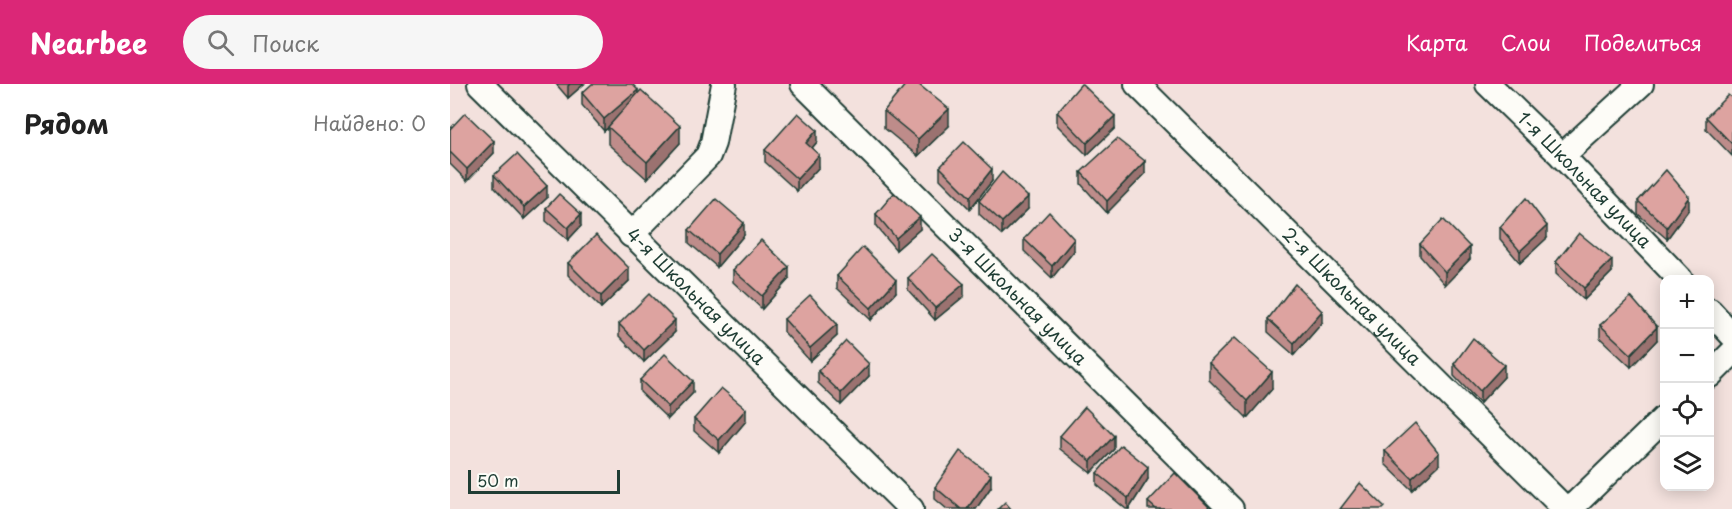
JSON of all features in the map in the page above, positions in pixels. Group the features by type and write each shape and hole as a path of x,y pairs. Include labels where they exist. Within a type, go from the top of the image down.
{"street":[{"name":"4-я Школьная улица","path":"480,84 911,509"},
{"path":"631,235 708,156 713,143 724,84"},
{"name":"3-я Школьная улица","path":"803,84 1232,509"},
{"name":"2-я Школьная улица","path":"1137,84 1565,509"},
{"name":"1-я Школьная улица","path":"1488,84 1562,156 1676,275"},
{"path":"1562,156 1641,84"},
{"path":"1714,315 1732,335"},
{"path":"1714,371 1732,353"},
{"path":"1570,509 1660,423"}],"building":[{"path":"592,84 632,84 638,90 604,119 582,93"},
{"path":"906,84 918,84 949,109 918,139 884,111"},
{"path":"1081,84 1115,116 1087,143 1057,112"},
{"path":"641,90 680,126 647,162 608,127"},
{"path":"1728,95 1732,98 1732,144 1706,117"},
{"path":"465,113 494,141 467,169 450,152 450,129"},
{"path":"798,113 817,130 806,143 819,155 797,179 765,150"},
{"path":"1117,139 1145,161 1107,201 1081,172"},
{"path":"964,142 992,169 970,197 940,167"},
{"path":"517,154 547,186 524,207 494,175"},
{"path":"1666,170 1689,197 1667,227 1638,201"},
{"path":"1002,172 1028,197 1002,222 979,201"},
{"path":"894,193 920,217 896,238 876,214"},
{"path":"559,194 581,214 568,228 546,208"},
{"path":"1526,198 1547,226 1520,251 1500,227"},
{"path":"716,199 744,223 717,254 689,230"},
{"path":"1049,212 1074,239 1052,266 1024,239"},
{"path":"1443,219 1470,247 1445,272 1420,244"},
{"path":"1579,233 1612,260 1584,288 1556,262"},
{"path":"596,235 629,268 601,296 568,263"},
{"path":"761,240 789,267 762,296 733,270"},
{"path":"863,247 896,280 871,308 837,276"},
{"path":"932,254 964,284 935,308 908,278"},
{"path":"1295,284 1322,311 1294,343 1268,319"},
{"path":"649,294 675,320 644,350 619,324"},
{"path":"810,295 837,324 810,348 784,319"},
{"path":"1631,297 1657,327 1631,354 1600,325"},
{"path":"1234,338 1272,372 1247,401 1209,363"},
{"path":"1473,338 1504,365 1480,391 1454,364"},
{"path":"846,341 869,364 841,393 818,371"},
{"path":"665,354 693,381 668,407 640,380"},
{"path":"721,388 746,409 719,440 694,419"},
{"path":"1085,407 1114,436 1091,461 1060,436"},
{"path":"1415,423 1439,453 1412,478 1385,451"},
{"path":"1121,445 1148,467 1128,498 1097,473"},
{"path":"960,451 991,475 967,509 961,509 935,487"},
{"path":"1175,473 1209,507 1207,509 1156,509 1148,502"},
{"path":"1360,483 1385,507 1383,509 1340,509"},
{"path":"1005,502 1011,509 998,509"}]}
